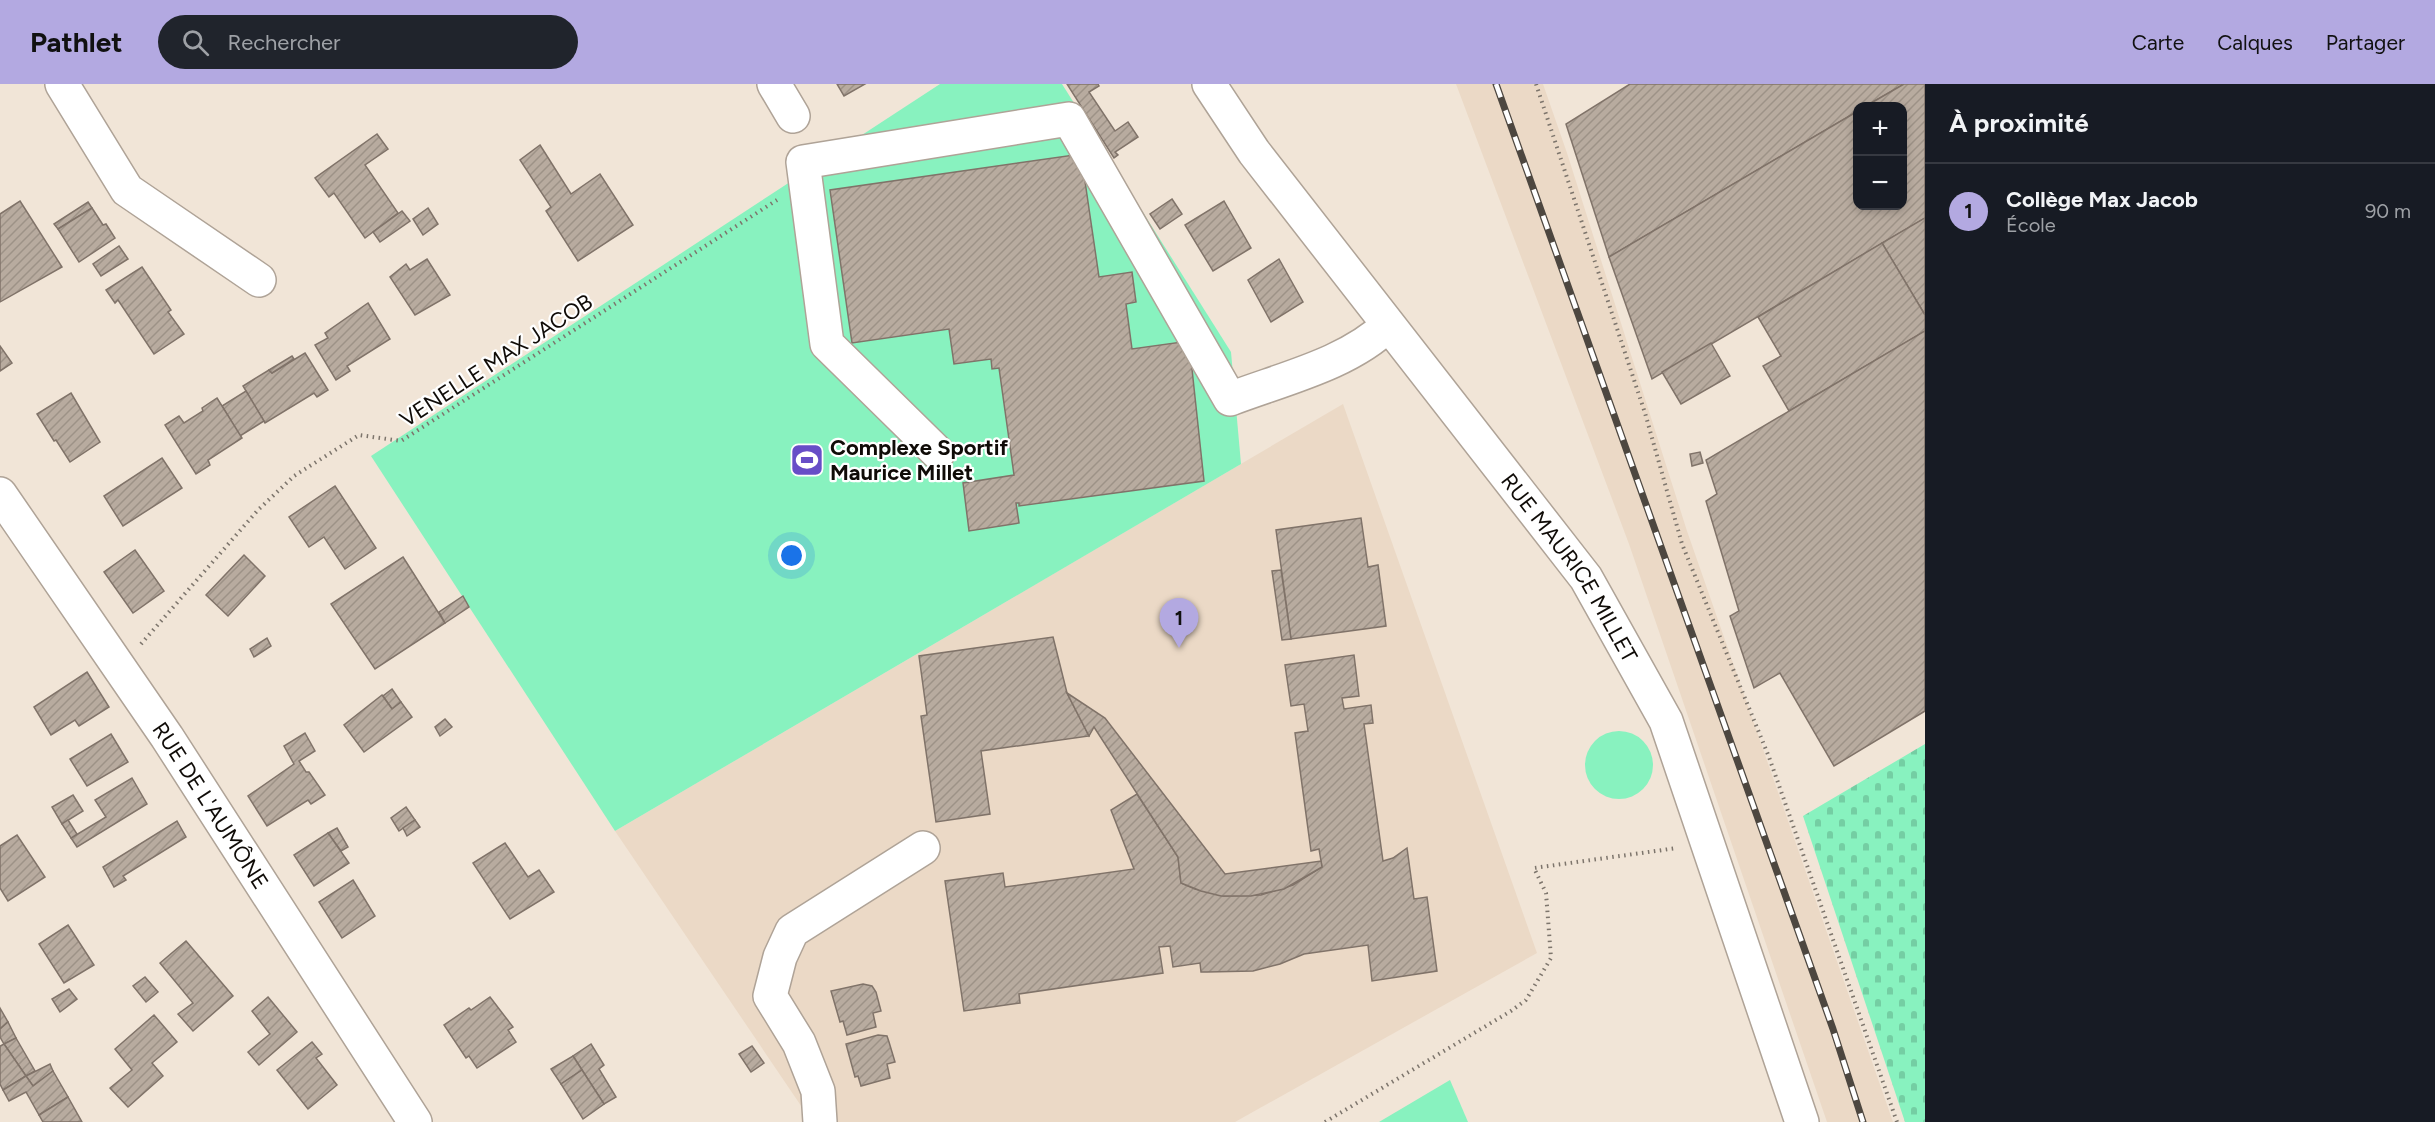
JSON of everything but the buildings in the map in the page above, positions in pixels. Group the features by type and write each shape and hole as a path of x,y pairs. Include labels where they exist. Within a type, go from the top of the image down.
{"street":[{"path":"62,84 127,190 260,280"},
{"path":"774,84 793,116"},
{"name":"RUE MAURICE MILLET","path":"1209,84 1254,152 1586,578 1666,721 1709,842 1802,1122"},
{"path":"938,453 827,344 803,162 1069,119 1230,399 1345,356 1378,335 1388,325"},
{"name":"RUE DE L'AUMÔNE","path":"0,494 167,737 415,1122"},
{"path":"820,1122 818,1091 799,1043 770,996 780,957 792,931 923,848"}],"path":[{"path":"1536,84 1645,413 1682,544 1769,757 1897,1122"},
{"name":"VENELLE MAX JACOB","path":"115,662 138,648 258,510 294,476 359,435 400,441 806,181"},
{"path":"1325,1122 1526,1000 1551,958 1546,893 1534,868 1697,846 1709,842"}],"shaded area":[{"path":"1456,84 1543,84 1687,531 1893,1122 1827,1122 1629,544"},
{"path":"1343,404 1537,953 1235,1122 812,1122 615,831"}],"green space":[{"name":"Complexe Sportif Maurice Millet","path":"940,84 1062,84 1231,352 1241,464 615,831 371,456"},
{"path":"1626,731 1638,737 1647,746 1653,758 1651,778 1643,789 1626,799 1612,799 1595,789 1587,778 1585,758 1595,741 1606,733"},
{"path":"1925,744 1925,1122 1905,1122 1803,816"},
{"path":"1450,1080 1468,1122 1379,1122"}],"railway":[{"path":"1496,84 1833,1029 1863,1122"}],"place":[{"name":"Complexe Sportif Maurice Millet","path":"807,460"},
{"name":"Collège Max Jacob","path":"1179,648"}]}
